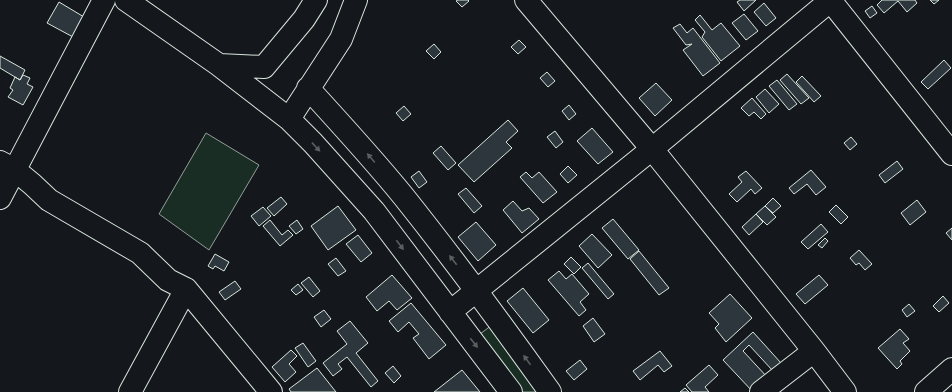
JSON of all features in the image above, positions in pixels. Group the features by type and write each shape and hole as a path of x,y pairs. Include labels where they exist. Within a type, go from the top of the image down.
{"street":[{"path":"0,198 7,166 104,0"},
{"path":"126,0 219,65 289,119 313,143 374,211 511,392"},
{"path":"219,65 264,67 304,19 316,0"},
{"path":"289,119 341,39 356,0"},
{"path":"526,0 652,149 814,351 845,392"},
{"path":"450,312 652,149 830,0 952,154"},
{"path":"308,88 360,145 404,197 477,290 550,392"},
{"path":"7,166 32,184 49,200 140,253 168,280 186,289 271,392"},
{"path":"130,392 186,289"},
{"path":"761,392 814,351"},
{"path":"926,392 952,369"}],"green space":[{"path":"206,133 259,165 209,250 159,214"},
{"path":"492,325 542,392 522,392 480,334"}],"building":[{"path":"740,0 756,0 744,11 737,2"},
{"path":"882,0 915,0 917,3 907,12 898,1 884,13 877,5"},
{"path":"930,0 939,0 934,4"},
{"path":"456,1 469,1 462,7"},
{"path":"59,2 84,17 73,37 47,23"},
{"path":"764,3 776,18 766,26 754,12"},
{"path":"872,6 877,13 870,18 865,11"},
{"path":"744,14 758,31 746,40 732,23"},
{"path":"700,15 712,30 721,23 740,46 721,61 702,37 705,32 695,20"},
{"path":"680,24 687,33 693,28 720,63 703,76 683,50 692,44 686,45 673,28"},
{"path":"519,40 526,47 518,54 511,47"},
{"path":"434,44 441,52 434,59 426,51"},
{"path":"0,56 25,70 20,80 0,68"},
{"path":"944,60 951,68 928,89 921,82"},
{"path":"547,72 555,81 548,87 540,78"},
{"path":"787,74 809,98 801,104 780,80"},
{"path":"23,75 30,78 27,84 33,87 23,105 8,97 13,90 10,88 15,77 20,80"},
{"path":"802,76 821,96 814,102 796,82"},
{"path":"777,80 797,104 789,110 769,86"},
{"path":"656,83 672,100 655,116 639,98"},
{"path":"765,89 779,104 769,113 756,97"},
{"path":"752,98 766,114 761,119 754,112 749,116 741,108"},
{"path":"569,105 576,114 569,120 562,111"},
{"path":"404,106 411,114 403,121 396,113"},
{"path":"508,120 518,131 506,142 512,148 474,182 458,165"},
{"path":"592,128 613,152 598,164 577,141"},
{"path":"555,131 563,142 556,148 547,137"},
{"path":"851,137 857,144 850,150 844,143"},
{"path":"441,146 456,163 448,170 433,153"},
{"path":"897,161 903,169 885,183 879,175"},
{"path":"568,166 577,175 568,183 560,174"},
{"path":"811,170 826,187 816,195 807,184 794,194 789,188"},
{"path":"419,171 427,182 419,188 411,177"},
{"path":"746,171 762,188 755,194 751,189 737,202 729,194 742,182 738,177"},
{"path":"526,172 532,178 539,172 557,192 543,203 520,177"},
{"path":"466,188 482,206 474,213 458,194"},
{"path":"281,197 287,204 274,216 267,208"},
{"path":"773,198 781,206 773,213 765,206"},
{"path":"917,200 926,212 910,225 901,213"},
{"path":"513,201 522,211 529,208 539,219 522,233 503,210"},
{"path":"836,205 848,217 841,224 829,212"},
{"path":"338,206 356,230 328,250 311,226"},
{"path":"765,206 776,217 767,225 756,214"},
{"path":"263,207 271,216 259,226 251,216"},
{"path":"756,214 763,222 749,235 742,227"},
{"path":"613,219 639,250 628,259 602,228"},
{"path":"270,220 282,235 288,230 293,235 280,246 263,226"},
{"path":"297,220 303,229 296,234 289,226"},
{"path":"476,222 496,245 478,261 458,237"},
{"path":"821,224 828,232 808,249 801,242"},
{"path":"952,228 952,240 946,233"},
{"path":"592,234 612,255 598,268 579,246"},
{"path":"358,235 372,253 361,262 346,244"},
{"path":"825,238 828,241 822,248 818,245"},
{"path":"859,250 872,264 865,270 859,263 856,265 850,258"},
{"path":"639,251 669,288 659,295 630,259"},
{"path":"215,254 229,262 224,271 215,266 213,269 208,266"},
{"path":"571,257 581,267 574,274 564,264"},
{"path":"336,258 346,271 338,276 328,264"},
{"path":"588,263 614,294 608,299 582,268"},
{"path":"559,271 566,279 572,274 589,294 580,302 586,310 579,316 548,280"},
{"path":"392,275 412,298 397,310 389,301 377,311 366,297"},
{"path":"819,275 828,285 805,304 796,294"},
{"path":"309,277 320,291 313,297 301,283"},
{"path":"235,281 241,289 225,300 219,292"},
{"path":"298,284 303,290 296,295 291,290"},
{"path":"523,288 549,320 533,333 507,301"},
{"path":"730,294 752,318 726,342 715,328 719,324 709,313"},
{"path":"943,296 949,303 939,312 933,306"},
{"path":"411,303 446,345 429,359 413,338 419,334 409,322 398,332 389,321"},
{"path":"909,304 915,311 907,317 902,310"},
{"path":"324,310 331,319 321,327 314,317"},
{"path":"593,318 605,334 594,342 583,326"},
{"path":"350,321 368,343 356,353 378,381 371,387 347,357 338,364 342,369 333,376 323,363 347,344 337,331"},
{"path":"900,329 909,339 903,343 910,351 900,361 902,364 897,369 878,348"},
{"path":"753,332 781,363 773,371 749,345 743,351 768,378 753,392 723,360"},
{"path":"303,343 316,361 308,367 295,348"},
{"path":"291,350 297,356 289,364 296,372 285,382 272,367"},
{"path":"660,351 672,366 664,372 658,365 640,380 633,371"},
{"path":"580,360 587,369 574,380 566,371"},
{"path":"709,365 718,375 705,387 709,392 692,392 686,385"},
{"path":"393,366 401,376 394,383 385,373"},
{"path":"317,368 336,392 291,392 289,389"},
{"path":"462,370 480,392 434,392"},
{"path":"685,388 689,392 680,392"}]}
